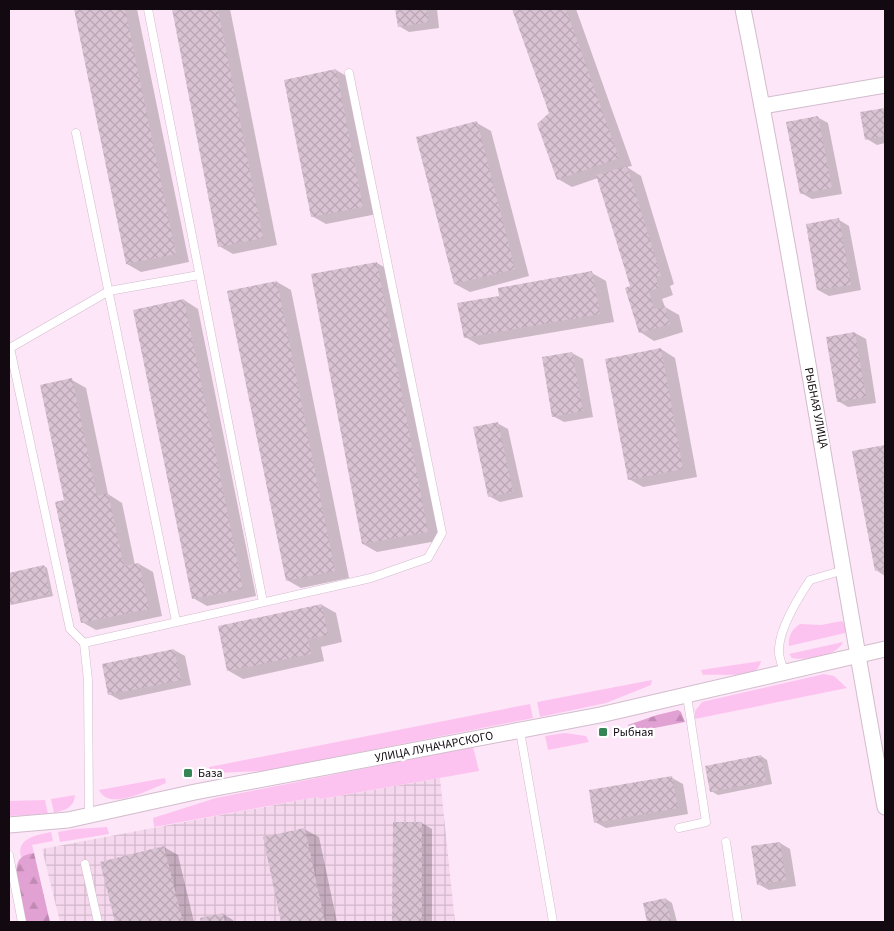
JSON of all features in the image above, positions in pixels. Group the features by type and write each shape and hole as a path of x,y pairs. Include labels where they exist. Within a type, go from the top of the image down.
{"street":[{"name":"РЫБНАЯ УЛИЦА","path":"743,9 762,106 884,797"},
{"path":"762,106 885,85"},
{"name":"УЛИЦА ЛУНАЧАРСКОГО","path":"9,825 32,824 89,815 195,792 520,731 687,696 885,649"}],"lane":[{"path":"148,9 263,602"},
{"path":"84,643 371,578 428,558 442,533 349,73"},
{"path":"76,133 176,621"},
{"path":"89,815 88,680 84,643 70,629 10,348 108,291 199,275"},
{"path":"784,673 779,652 785,625 796,602 810,580 844,570"},
{"path":"679,828 706,822 687,696"},
{"path":"520,731 553,922"},
{"path":"726,842 738,922"},
{"path":"9,855 22,922"},
{"path":"85,864 98,922"}],"shaded area":[{"path":"842,621 846,625 845,633 789,646 791,633 800,624 821,625"},
{"path":"843,642 834,651 813,658 792,658 789,654"},
{"path":"761,661 755,671 744,674 703,675 701,670"},
{"path":"824,674 834,676 847,688 695,719 695,711 702,702"},
{"path":"652,680 651,685 606,703 540,717 537,702"},
{"path":"530,704 533,718 265,771 212,773 209,767"},
{"path":"565,733 586,736 589,742 548,750 545,736"},
{"path":"473,747 479,771 321,799 317,797 154,827 153,818 216,798"},
{"path":"165,778 166,783 140,794 120,799 111,799 104,796 99,790"},
{"path":"440,778 455,922 60,922 42,849 317,797 322,799"},
{"path":"75,795 71,806 54,813 51,799"},
{"path":"45,800 48,814 9,816 9,801"},
{"path":"107,827 109,834 60,842 58,832"},
{"path":"51,832 53,841 32,845 34,853 21,857 20,851 22,846 29,838"}],"green space":[{"path":"678,710 681,712 685,722 629,733 628,725"},
{"path":"34,853 50,922 26,922 20,899 16,872 17,865 20,859"}],"building":[{"path":"74,9 125,9 176,254 126,264"},
{"path":"172,9 218,9 263,238 218,247"},
{"path":"395,9 427,9 429,22 398,27"},
{"path":"512,9 566,9 619,158 557,180 537,124 549,113"},
{"path":"336,69 363,207 311,217 284,80"},
{"path":"885,108 885,136 865,140 860,112"},
{"path":"818,116 832,188 800,194 786,122"},
{"path":"477,121 515,269 454,284 416,137"},
{"path":"627,166 661,276 656,278 659,288 649,291 654,309 665,306 670,324 639,333 625,288 630,286 596,175"},
{"path":"839,218 851,285 817,290 806,224"},
{"path":"377,262 428,532 362,544 311,274"},
{"path":"592,271 600,314 464,338 457,303 499,296 498,288"},
{"path":"277,281 335,571 286,581 227,291"},
{"path":"184,299 243,589 192,599 133,310"},
{"path":"855,332 866,397 837,402 826,337"},
{"path":"661,348 683,469 628,480 605,359"},
{"path":"572,352 583,411 552,417 542,357"},
{"path":"72,378 97,496 108,493 124,566 139,563 149,609 81,623 55,502 64,500 40,385"},
{"path":"498,422 513,492 488,497 473,427"},
{"path":"885,445 885,569 875,571 852,451"},
{"path":"44,565 50,594 9,604 9,573"},
{"path":"322,604 328,635 308,639 311,654 227,671 218,626"},
{"path":"174,649 181,680 108,695 102,664"},
{"path":"761,755 766,781 710,792 705,766"},
{"path":"672,776 678,808 594,823 589,790"},
{"path":"393,822 422,822 422,922 392,922"},
{"path":"305,828 325,922 281,922 263,837"},
{"path":"780,842 786,880 757,885 751,846"},
{"path":"164,846 183,922 115,922 100,862"},
{"path":"666,898 671,922 647,922 643,903"},
{"path":"223,913 225,922 201,922 200,918"}],"place":[{"name":"Рыбная","path":"603,732"},
{"name":"База","path":"188,773"}]}
